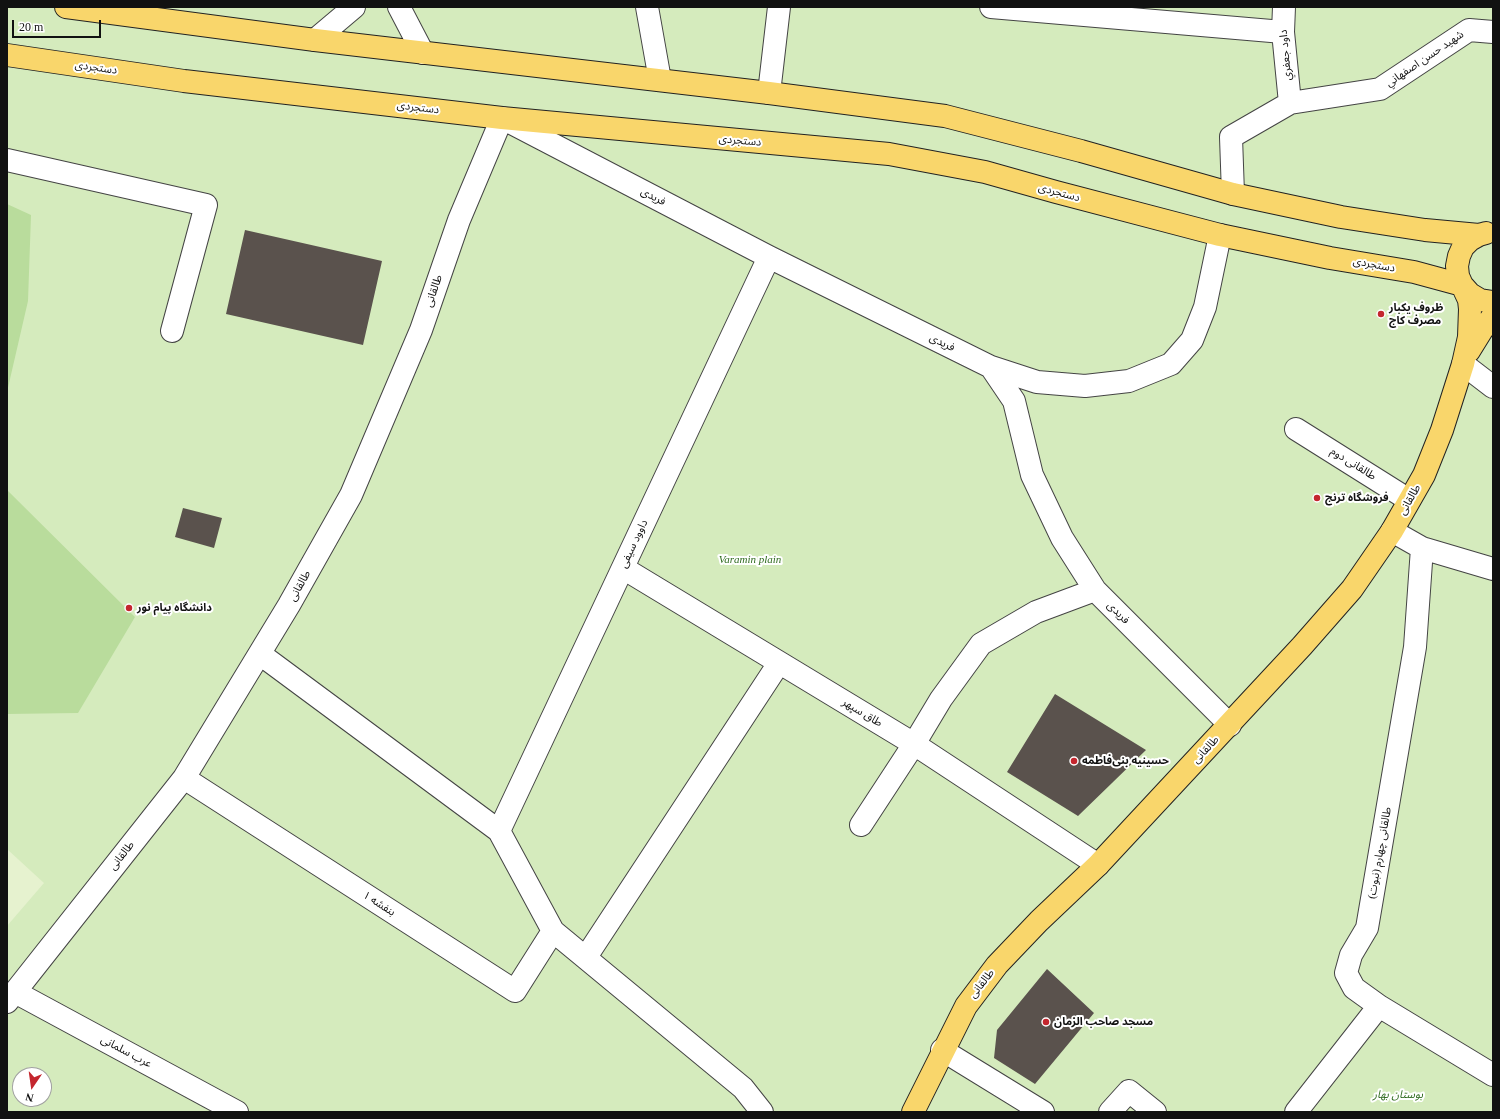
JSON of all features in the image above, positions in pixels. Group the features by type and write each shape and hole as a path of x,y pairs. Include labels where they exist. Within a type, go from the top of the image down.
{"main road":[{"path":"66,7 315,40 769,93 945,116 1082,151 1233,194 1341,217 1425,230 1490,232"},
{"name":"دستجردی","path":"7,55 184,81 502,118 889,154 985,172 1220,235 1330,258 1414,272 1462,285"},
{"name":"طالقانی","path":"1463,364 1469,337 1470,309 1469,300 1458,276 1457,266 1459,256 1463,247 1470,240 1490,232"},
{"path":"1462,285 1470,294 1480,300 1493,302"},
{"name":"طالقانی","path":"913,1112 942,1050 966,1006 998,965 1039,921 1098,865 1302,646 1352,589 1392,531 1424,475 1439,436 1463,364 1470,348 1493,316"}],"street":[{"path":"315,40 354,7"},
{"path":"399,7 423,53"},
{"path":"647,7 660,80"},
{"path":"769,93 779,7"},
{"path":"1001,7 1283,32"},
{"name":"داود جعفري","path":"1284,7 1283,32 1290,103"},
{"name":"شهيد حسن اصفهاني","path":"1233,194 1231,137 1290,103 1380,89 1469,30 1493,32"},
{"name":"فریدی","path":"502,118 769,257 991,367 1014,401 1032,475 1062,538 1094,590 1230,724"},
{"name":"طالقانی","path":"11,997 184,778 289,605 351,495 421,330 459,220 502,118"},
{"path":"7,160 206,205 172,331"},
{"path":"991,367 1037,382 1085,386 1129,381 1171,364 1192,340 1205,307 1220,235"},
{"name":"داوود سیفی","path":"500,831 769,257"},
{"path":"1463,364 1493,387"},
{"name":"طالقانی دوم","path":"1296,429 1409,500"},
{"path":"1392,531 1422,548 1493,569"},
{"name":"طالقانی چهارم (نبوت)","path":"1422,548 1415,647 1367,928 1351,955 1346,972 1354,988 1379,1006 1493,1076"},
{"name":"طاق سپهر","path":"623,568 914,744 1098,865"},
{"path":"861,825 914,744 941,699 981,644 1036,612 1094,590"},
{"path":"260,654 500,831 554,931 742,1088 762,1112"},
{"path":"586,957 779,663"},
{"name":"بنفشه ۱","path":"184,778 515,991 554,931"},
{"name":"عرب سلمانی","path":"11,997 237,1112"},
{"path":"1296,1112 1379,1006"},
{"path":"942,1050 1043,1112"},
{"path":"1110,1112 1129,1091 1156,1112"}],"green space":[{"name":"Varamin plain","path":"7,7 1493,7 1493,1112 7,1112"},
{"path":"7,204 31,215 28,301 7,392"},
{"path":"7,490 135,617 78,713 7,714"},
{"path":"7,849 44,883 7,926"}],"building":[{"path":"245,230 382,261 363,345 226,314"},
{"path":"183,508 222,518 214,548 175,537"},
{"name":"حسینیه بنی‌فاطمه","path":"1055,694 1146,750 1078,816 1007,772"},
{"name":"مسجد صاحب الزمان","path":"1047,969 1094,1013 1035,1084 994,1058 997,1030"}],"place":[{"name":"ظروف یکبار مصرف کاج","path":"1381,314"},
{"name":"فروشگاه ترنج","path":"1317,498"},
{"name":"دانشگاه پیام نور","path":"129,608"},
{"name":"حسینیه بنی‌فاطمه","path":"1074,761"},
{"name":"مسجد صاحب الزمان","path":"1046,1022"}],"park label":[{"name":"بوستان بهار","path":"1398,1095"}]}
